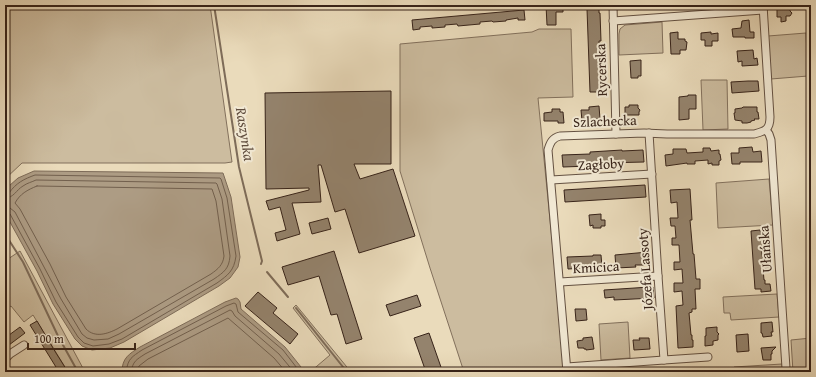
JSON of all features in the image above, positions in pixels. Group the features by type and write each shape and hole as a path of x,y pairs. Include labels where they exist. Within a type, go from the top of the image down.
{"street":[{"name":"Rycerska","path":"612,5 616,134"},
{"path":"613,21 763,8 770,117 769,126 766,130"},
{"name":"Szlachecka","path":"567,369 548,150 552,140 557,136 649,133 754,134 766,130"},
{"name":"Ułańska","path":"766,130 771,140 786,368"},
{"name":"Józefa Lassoty","path":"649,133 664,360"},
{"name":"Zagłoby","path":"551,180 652,174"},
{"name":"Kmicica","path":"560,282 658,276"},
{"path":"5,359 24,345"},
{"path":"567,369 708,357"}],"shaded area":[{"path":"5,5 210,5 232,162 22,163 5,179"},
{"path":"662,22 663,53 619,55 620,29 625,25"},
{"path":"539,29 571,29 573,97 538,98 565,372 464,372 400,171 400,44 532,32"},
{"path":"806,33 808,76 771,79 768,36"},
{"path":"701,80 727,80 728,129 703,130"},
{"path":"769,179 773,225 718,228 716,183"},
{"path":"20,251 85,372 68,372 33,315 24,322 11,306 5,310 5,261"},
{"path":"777,294 779,317 731,320 730,313 724,313 723,297"},
{"path":"296,305 351,372 310,372 330,355 293,308"},
{"path":"628,322 630,358 601,360 599,324"},
{"path":"811,338 811,372 793,372 791,340"},
{"path":"782,364 783,372 734,372 734,367"}],"water":[{"path":"34,171 223,173 231,197 240,257 238,267 230,278 219,286 124,342 110,348 92,350 82,346 75,339 53,304 37,271 5,213 5,192 9,186 18,178"},
{"path":"236,298 240,302 241,309 285,347 305,372 122,372 123,363 129,354 225,302"}],"building":[{"path":"546,5 563,5 563,12 556,12 556,25 547,25"},
{"path":"779,5 787,5 787,8 790,8 792,13 790,16 786,16 786,21 781,22 781,17 777,17 777,9 779,9"},
{"path":"599,8 601,41 599,41 602,87 601,92 590,92 587,9"},
{"path":"524,10 525,20 518,20 518,18 506,21 480,22 480,24 458,26 457,24 445,25 445,27 432,28 432,26 420,27 420,29 413,30 412,20"},
{"path":"749,20 750,32 754,32 754,38 733,37 732,29 741,28 742,21"},
{"path":"678,32 678,39 685,39 687,42 686,50 680,50 680,54 671,54 670,33"},
{"path":"711,32 711,34 718,33 718,41 712,41 712,46 705,46 705,40 701,40 701,33"},
{"path":"753,50 754,59 757,58 758,65 742,66 742,61 738,62 737,51"},
{"path":"641,60 641,76 638,76 638,78 631,78 630,61"},
{"path":"758,81 759,91 732,93 731,82"},
{"path":"391,91 391,164 354,164 360,179 393,169 415,236 359,253 345,209 335,212 321,165 318,165 321,202 292,203 300,234 277,241 275,233 286,230 280,207 269,210 266,201 309,190 309,188 266,189 265,93"},
{"path":"696,95 696,109 689,109 689,119 679,120 679,97"},
{"path":"629,105 638,105 640,110 639,115 625,115 625,107 629,107"},
{"path":"599,106 600,119 582,121 581,110 589,110 589,107"},
{"path":"743,107 757,107 759,119 754,119 755,120 747,123 742,123 742,121 735,120 735,109"},
{"path":"552,109 560,109 560,112 563,112 564,123 558,123 558,121 544,121 544,113 552,112"},
{"path":"752,147 753,152 761,151 762,162 740,162 740,164 732,164 731,153 739,153 739,148"},
{"path":"703,148 710,148 711,151 719,150 721,160 719,161 719,165 712,165 712,163 708,164 708,160 695,161 695,164 687,163 666,166 665,155 673,154 673,149 686,149 687,153 703,152"},
{"path":"643,150 644,162 603,163 590,164 590,166 563,167 562,155 590,154 590,152"},
{"path":"645,185 646,197 565,202 564,190"},
{"path":"690,189 692,220 690,220 693,254 696,279 700,279 700,289 695,289 696,309 692,309 692,312 689,313 693,347 678,348 676,306 683,305 682,291 674,292 674,283 683,283 682,269 674,270 674,262 680,262 679,245 672,245 672,238 676,238 675,226 671,226 670,218 678,218 677,202 671,203 670,190"},
{"path":"601,214 601,220 605,220 605,226 601,226 601,228 593,228 593,225 590,226 589,215"},
{"path":"328,218 331,229 312,234 309,223"},
{"path":"760,230 762,239 767,238 768,245 761,246 763,262 769,261 769,268 763,269 765,284 770,284 771,291 761,292 761,289 755,289 751,231"},
{"path":"334,251 362,339 346,344 337,314 331,315 319,276 288,285 282,267"},
{"path":"648,252 649,265 635,265 636,267 616,268 615,255"},
{"path":"601,255 602,267 568,269 567,257"},
{"path":"653,287 654,298 614,300 614,297 605,298 604,290"},
{"path":"258,292 277,308 273,313 298,334 290,344 245,306"},
{"path":"417,295 421,306 390,316 386,305"},
{"path":"575,309 586,309 587,320 576,321"},
{"path":"37,321 68,372 59,372 30,325"},
{"path":"772,322 772,336 763,337 761,333 761,323"},
{"path":"20,327 25,333 5,348 5,338"},
{"path":"717,327 717,332 719,334 718,340 713,341 713,345 705,346 706,328"},
{"path":"429,333 442,370 436,372 426,372 414,338"},
{"path":"748,334 749,351 737,352 736,335"},
{"path":"592,337 594,349 586,350 584,348 578,348 577,341 583,340 583,338"},
{"path":"639,338 649,338 650,349 634,350 633,340 640,340"},
{"path":"776,347 772,351 771,360 763,360 761,348"}],"waterway":[{"name":"Raszynka","path":"214,5 239,167 262,261 261,264"},
{"path":"5,234 23,262 58,336 78,372"},
{"name":"Raszynka","path":"267,272 288,297"},
{"name":"Raszynka","path":"296,308 347,372"}]}
